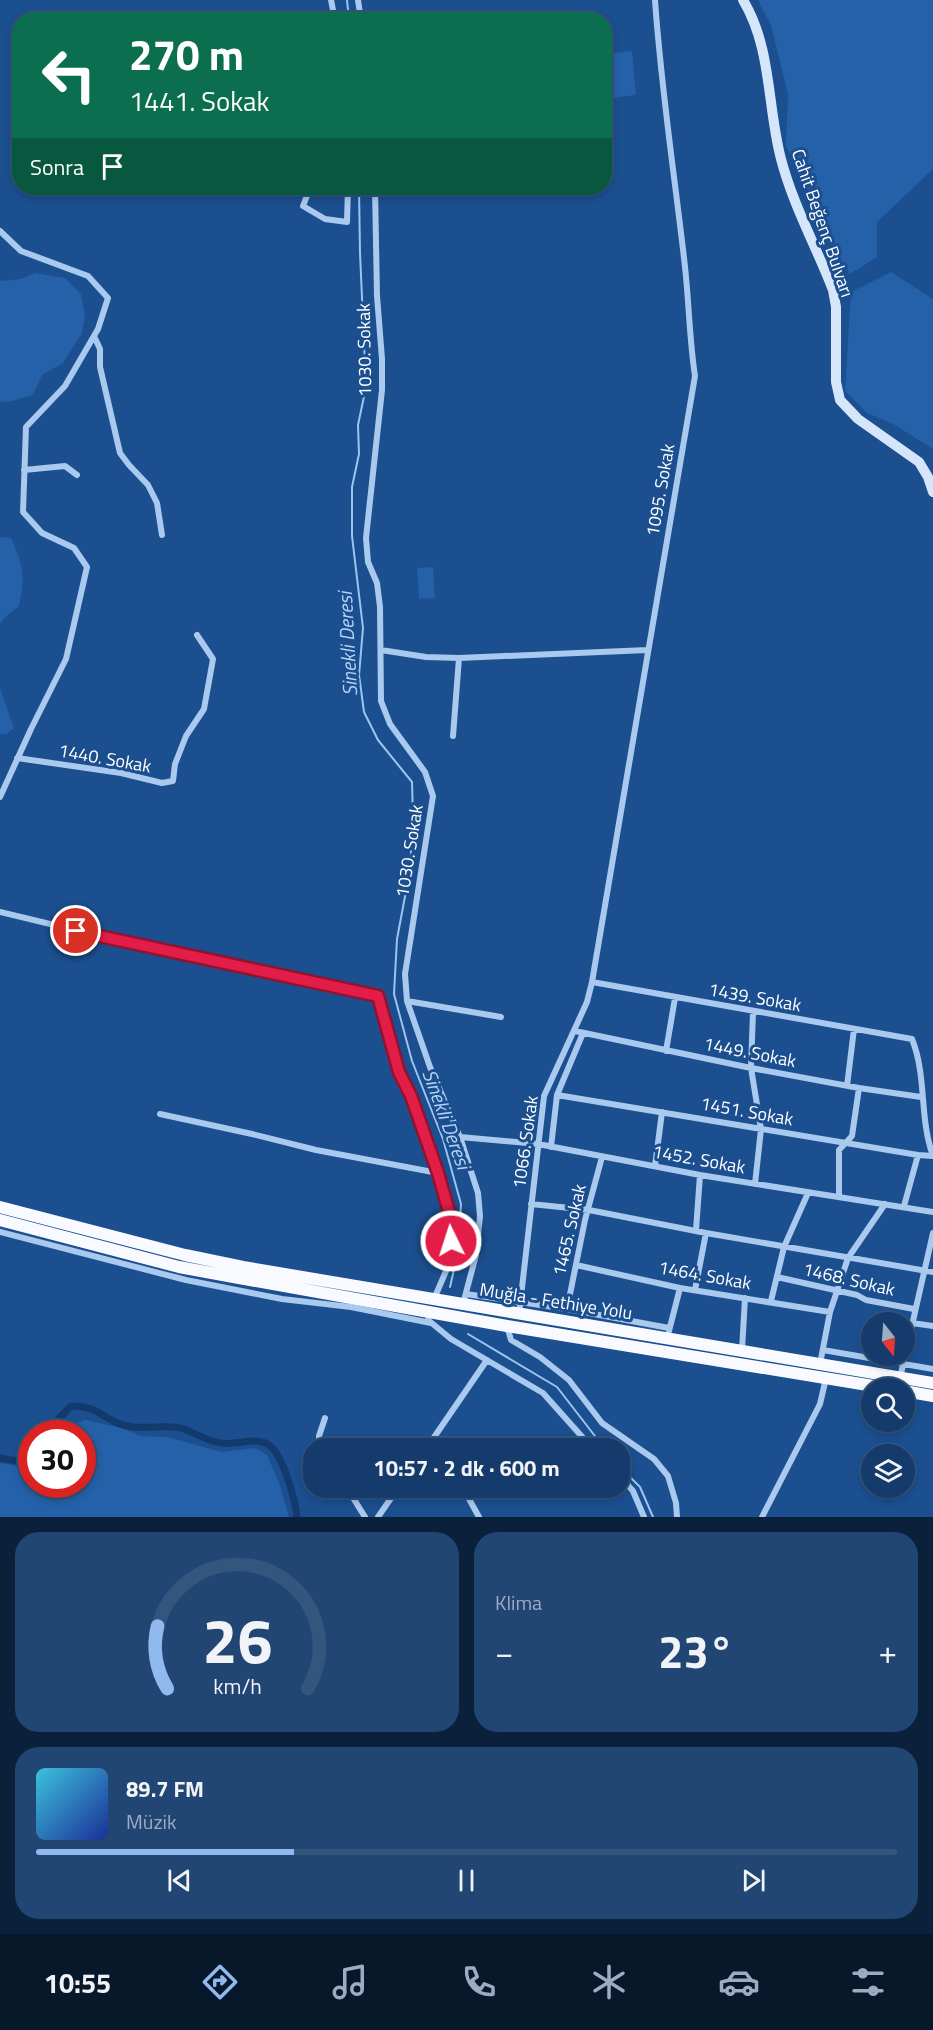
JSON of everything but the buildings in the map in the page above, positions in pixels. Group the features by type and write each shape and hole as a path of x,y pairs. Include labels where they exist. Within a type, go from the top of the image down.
{"highway":[{"name":"Muğla - Fethiye Yolu","path":"0,1207 185,1255 434,1300 464,1299 668,1333 742,1350 900,1378"},
{"name":"Muğla - Fethiye Yolu","path":"0,1220 283,1293 417,1310 861,1384"},
{"name":"Muğla - Fethiye Yolu","path":"915,1380 933,1383"},
{"path":"915,1393 933,1396"}],"main road":[{"name":"Cahit Beğenç Bulvarı","path":"742,0 753,16 769,77 780,156 791,193 832,290 837,318 836,382 840,400 858,419 919,462 931,476 933,492"}],"street":[{"name":"1095. Sokak","path":"592,982 695,376 691,355 684,261 663,97 655,0"},
{"path":"307,195 303,206 325,219 348,222 348,195"},
{"name":"1030. Sokak","path":"375,195 382,390 366,538 368,562 377,583 380,607 381,701 390,724 424,772 433,796 405,974 407,1001 430,1067 460,1137 478,1193 480,1216 476,1256 464,1299"},
{"path":"0,231 21,250 87,276 108,298 98,329 64,386 26,427 23,512 42,533 74,548 87,567 66,660 0,797"},
{"path":"94,336 100,349 100,367 120,453 148,485 157,503 162,535"},
{"path":"24,470 65,466 77,476"},
{"name":"1440. Sokak","path":"18,759 121,774 162,783 172,781 175,764 186,736 204,709 213,659 197,635"},
{"path":"381,650 426,657 459,658 647,650"},
{"path":"453,736 459,658"},
{"path":"0,912 154,949 378,996 399,1072 411,1096 438,1173 451,1219 451,1241 446,1271 434,1300"},
{"name":"1439. Sokak","path":"592,982 912,1039 920,1071 921,1097"},
{"name":"1066. Sokak","path":"520,1308 544,1096 575,1031 587,1002 592,982"},
{"path":"666,1051 675,998"},
{"path":"407,1001 501,1017"},
{"path":"753,1012 751,1068 761,1129 755,1184"},
{"path":"848,1086 854,1029"},
{"name":"1449. Sokak","path":"575,1031 751,1068 921,1097"},
{"path":"551,1147 556,1095 583,1033"},
{"path":"839,1197 839,1150 852,1136 859,1088"},
{"name":"1451. Sokak","path":"556,1095 933,1156"},
{"path":"921,1097 927,1139 933,1156"},
{"path":"655,1166 662,1112"},
{"path":"160,1114 316,1150 438,1173"},
{"name":"1452. Sokak","path":"460,1137 538,1144 700,1175 933,1212"},
{"path":"904,1206 918,1155"},
{"name":"1465. Sokak","path":"567,1309 602,1157"},
{"path":"696,1230 700,1175"},
{"path":"771,1301 784,1246 808,1192"},
{"path":"531,1204 589,1210 705,1233 933,1272"},
{"path":"820,1364 830,1312 848,1257 885,1204"},
{"path":"0,1232 186,1280 283,1293 431,1323"},
{"path":"695,1290 705,1233"},
{"path":"914,1312 933,1233"},
{"name":"1464. Sokak","path":"576,1265 680,1288 830,1312"},
{"name":"1468. Sokak","path":"777,1277 914,1309"},
{"path":"520,1308 567,1309 668,1333 680,1288"},
{"path":"742,1350 746,1298"},
{"path":"417,1310 451,1339 543,1393 583,1438"},
{"path":"915,1323 933,1326"},
{"path":"507,1326 511,1340 540,1357 569,1380 602,1423 654,1459 668,1476 676,1503 677,1517"},
{"path":"823,1350 861,1357"},
{"path":"434,1438 487,1360"},
{"path":"900,1378 903,1366"},
{"path":"915,1366 933,1369"},
{"path":"762,1517 820,1404 826,1378"},
{"path":"319,1438 325,1418"},
{"path":"630,1488 644,1517"},
{"path":"353,1498 365,1517"},
{"path":"378,1517 391,1498"},
{"path":"469,1498 479,1517"}],"shaded area":[{"path":"758,0 933,0 933,169 877,222 877,257 850,274 811,210 786,145 788,95 771,25"},
{"path":"632,51 636,95 612,98 612,53"},
{"path":"891,272 933,299 933,449 893,424 867,413 845,391 851,292"},
{"path":"35,273 65,278 81,294 85,316 82,333 63,363 42,375 33,395 0,402 0,281 21,279"},
{"path":"0,537 11,538 19,556 23,579 19,606 0,624"},
{"path":"433,567 435,598 419,599 417,568"},
{"path":"0,688 14,728 6,734 0,734"},
{"path":"96,1422 122,1428 140,1436 167,1437 222,1452 255,1448 267,1455 280,1485 289,1517 0,1517 0,1463 18,1466 18,1498 96,1498"}],"waterway":[{"name":"Sinekli Deresi","path":"347,0 348,12"},
{"name":"Sinekli Deresi","path":"359,195 366,387 358,425 359,454 352,487 352,536 363,628 359,675 364,712 378,740 412,782 410,870 397,939 394,994 412,1061 443,1139 461,1204 458,1252 450,1287"},
{"name":"Sinekli Deresi","path":"468,1334 557,1387 596,1438"},
{"path":"58,1420 71,1406 81,1407 89,1408 126,1426 181,1428 207,1439 230,1444 263,1442 269,1445 279,1458 291,1489 297,1517"},
{"path":"0,1458 18,1461"},
{"name":"Sinekli Deresi","path":"630,1477 640,1487 653,1517"}],"route":[{"path":"76,931 378,996 399,1072 411,1096 438,1173 451,1219 451,1241"}]}
